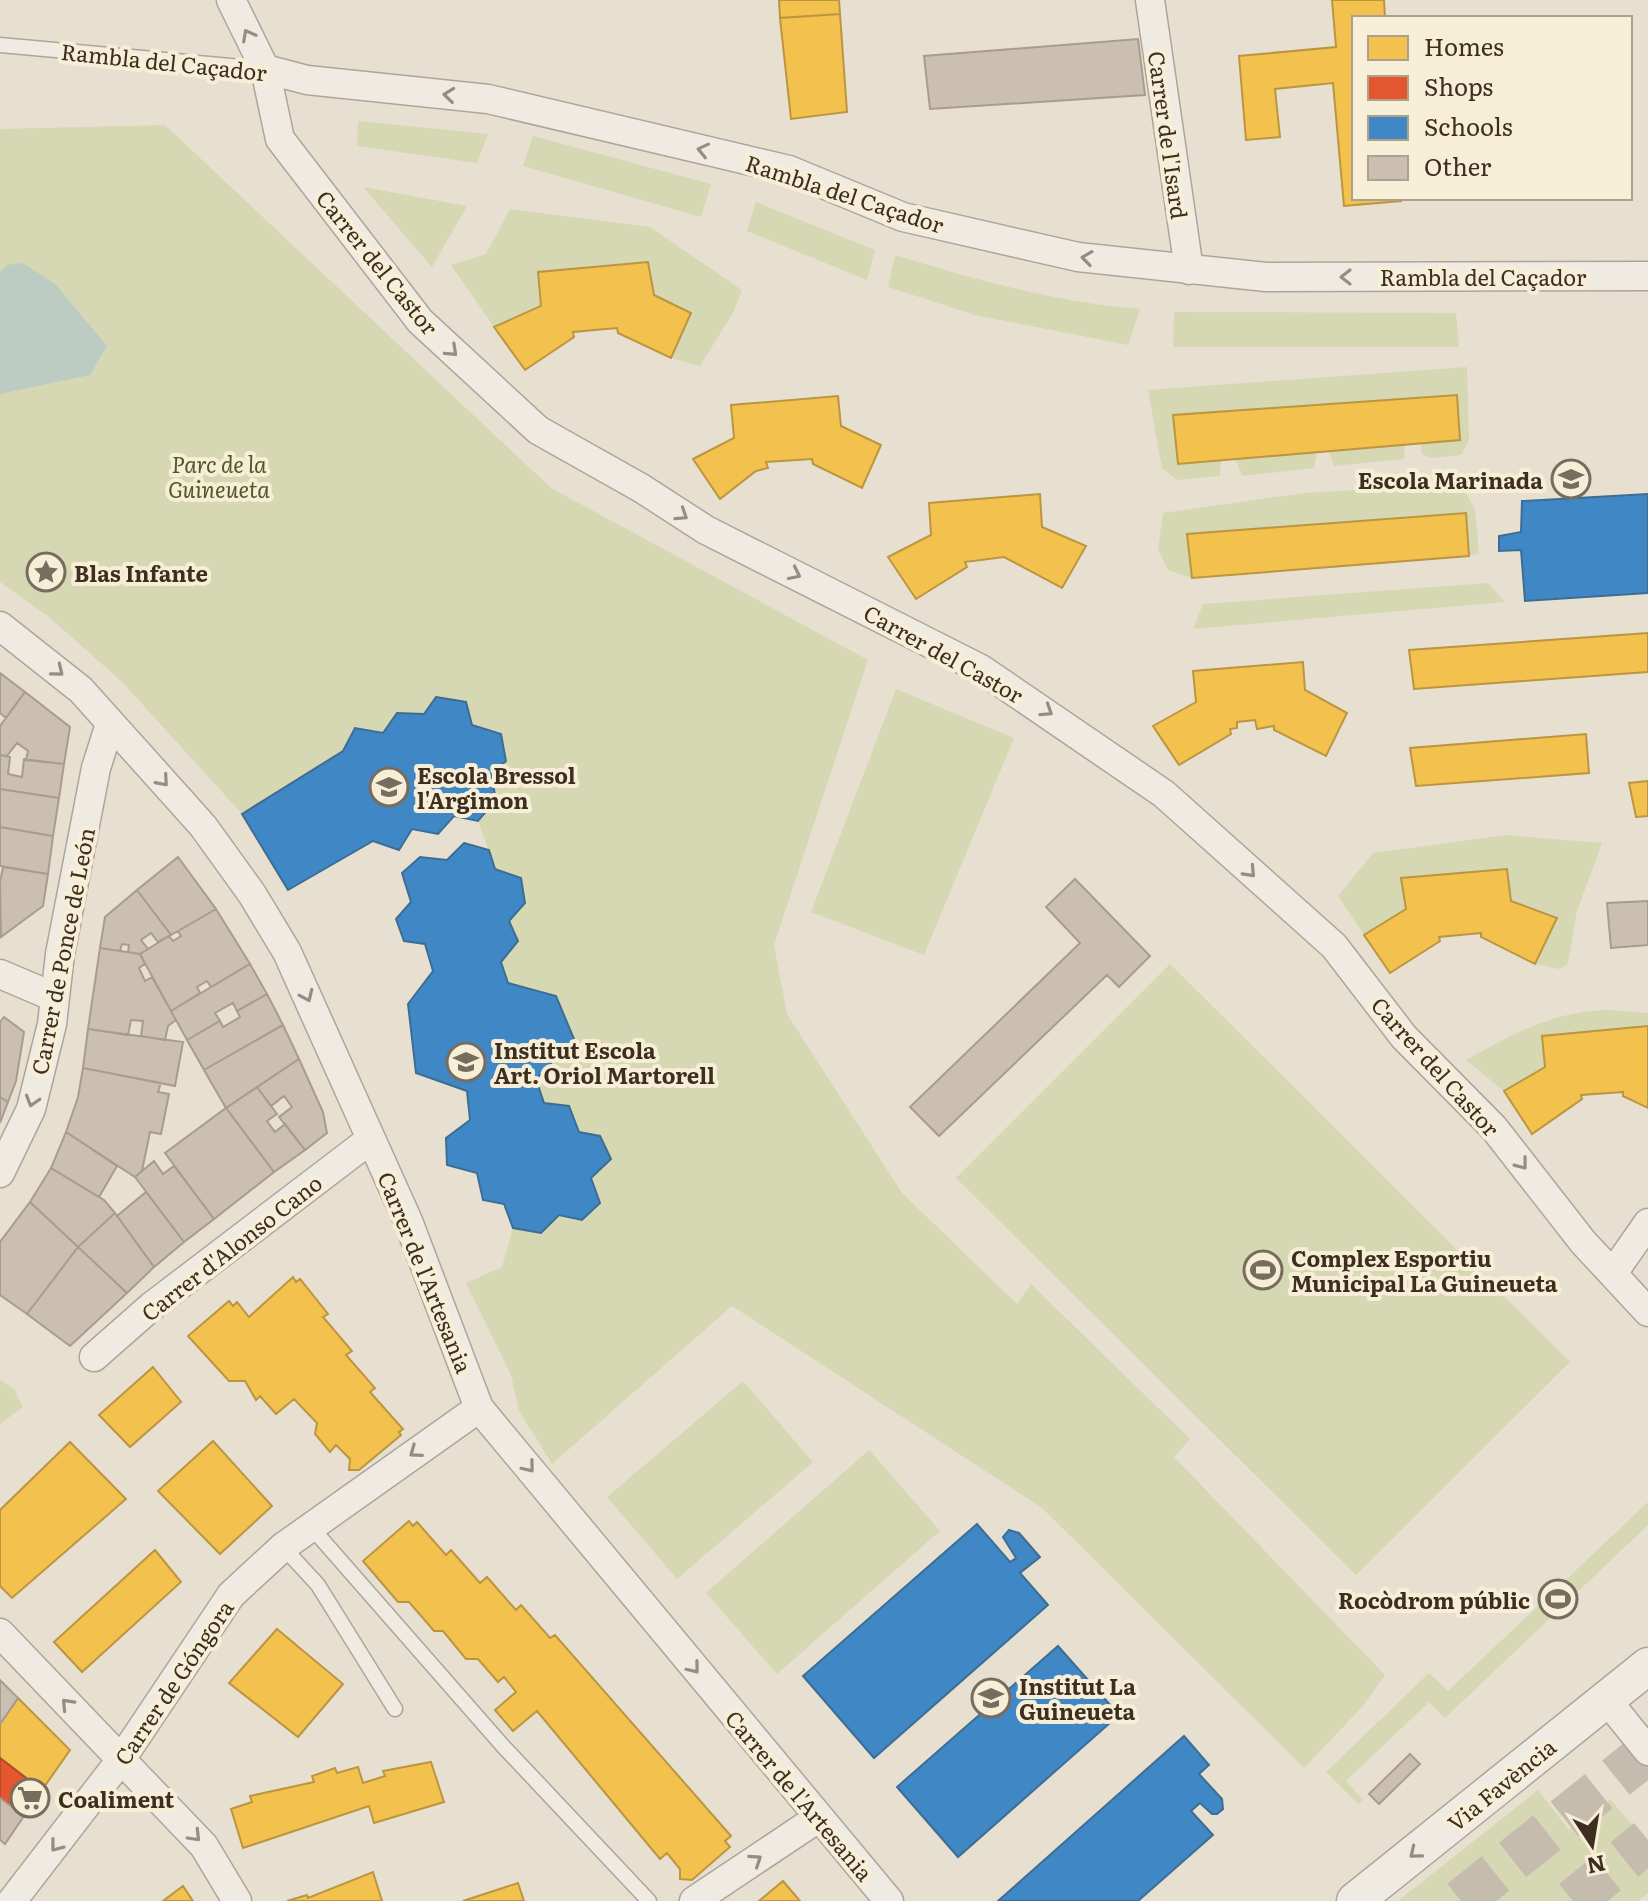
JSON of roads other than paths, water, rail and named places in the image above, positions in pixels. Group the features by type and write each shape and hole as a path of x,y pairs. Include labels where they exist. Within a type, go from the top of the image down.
{"street":[{"name":"Carrer del Castor","path":"231,0 265,69 280,139 420,321 538,430 641,488 706,530 981,669 1164,794 1334,946 1404,1037 1494,1128 1583,1242 1648,1312"},
{"name":"Carrer de l'Isard","path":"1150,0 1189,270"},
{"name":"Rambla del Caçador","path":"265,69 307,80 488,99 789,170 903,217 1078,257 1266,277 1648,276"},
{"name":"Carrer de l'Artesania","path":"0,626 81,690 203,826 252,894 287,952 408,1221 479,1408 889,1901"},
{"name":"Carrer de Ponce de León","path":"0,1173 31,1109 52,1024 54,997 96,768 110,724"},
{"path":"0,974 54,997"},
{"name":"Carrer d'Alonso Cano","path":"94,1357 152,1306 371,1139"},
{"path":"1613,1273 1648,1223"},
{"name":"Carrer de Góngora","path":"12,1901 120,1761 231,1595 283,1547 479,1408"},
{"path":"0,1633 204,1846 237,1901"},
{"name":"Via Favència","path":"1355,1901 1648,1666"},
{"path":"1606,1699 1648,1751"},
{"path":"694,1901 818,1818"}],"lane":[{"name":"Rambla del Caçador","path":"0,45 265,69"},
{"path":"311,1527 345,1561 502,1745 649,1901"},
{"path":"283,1547 318,1585 395,1709"}],"tunnel":[{"path":"1461,1901 1648,1752"},
{"path":"1573,1901 1648,1840"}],"place":[{"name":"Escola Marinada","path":"1571,479"},
{"name":"Blas Infante","path":"46,572"},
{"name":"Escola Bressol l'Argimon","path":"389,787"},
{"name":"Institut Escola Art. Oriol Martorell","path":"466,1062"},
{"name":"Complex Esportiu Municipal La Guineueta","path":"1263,1270"},
{"name":"Rocòdrom públic","path":"1558,1599"},
{"name":"Institut La Guineueta","path":"991,1698"},
{"name":"Coaliment","path":"30,1798"}],"park label":[{"name":"Parc de la Guineueta","path":"219,476"}]}
